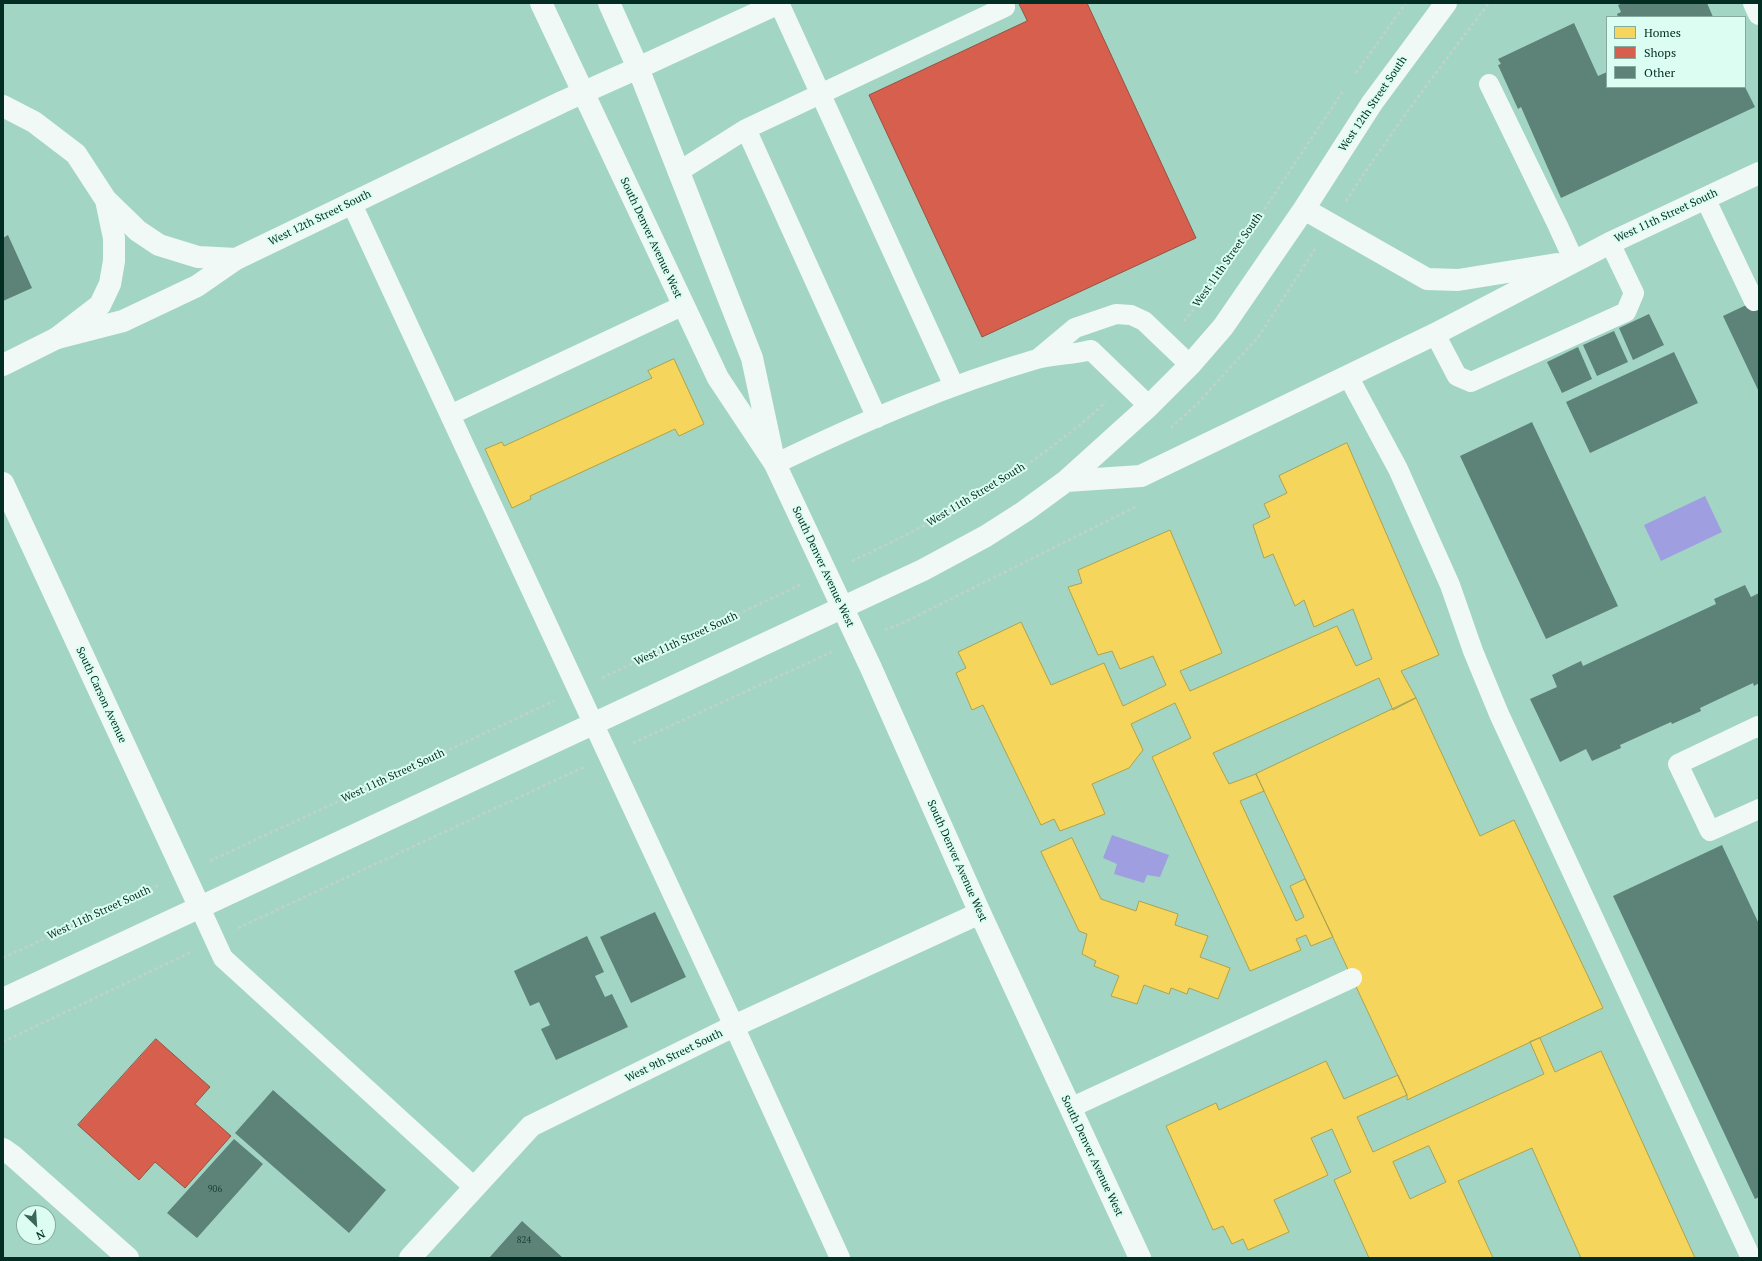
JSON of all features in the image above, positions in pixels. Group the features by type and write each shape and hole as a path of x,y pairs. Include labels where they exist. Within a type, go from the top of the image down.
{"main road":[{"name":"South Denver Avenue West","path":"542,3 718,378 775,464 858,641 980,913 1140,1258"},
{"name":"South Denver Avenue West","path":"609,3 638,68 752,358 775,464"},
{"name":"West 12th Street South","path":"3,365 57,338 123,321 197,286 236,259 351,202 779,3"},
{"name":"West 12th Street South","path":"1304,208 1372,103 1446,3"},
{"path":"1754,3 1759,14"},
{"path":"3,106 34,122 76,154 106,200 138,230 159,245 198,257 236,259"},
{"name":"West 11th Street South","path":"1066,480 1141,476 1435,334 1610,243 1759,173"},
{"path":"57,338 100,305 110,284 114,261 114,238 106,200"},
{"name":"West 11th Street South","path":"1304,208 1427,278 1458,280 1574,261"},
{"path":"3,998 200,908 842,609 923,570 986,536 1025,511 1066,480 1149,406 1190,365 1223,327 1304,208"},
{"name":"South Carson Avenue","path":"3,482 200,908"},
{"name":"West 9th Street South","path":"410,1258 531,1126 734,1026 980,913"},
{"path":"3,1149 13,1156 128,1258"}],"lane":[{"path":"779,3 954,386"},
{"path":"678,172 746,129 1005,6"},
{"path":"1489,84 1574,261"},
{"path":"746,129 877,418"},
{"path":"1706,198 1754,301"},
{"path":"351,202 734,1026 840,1258"},
{"path":"1435,334 1457,376 1471,382 1626,312 1634,293 1610,243"},
{"path":"450,415 684,305"},
{"path":"1039,358 1076,328 1116,314 1131,315 1144,321 1190,365"},
{"path":"775,464 877,418 954,386 1039,358 1076,354 1091,350 1149,406"},
{"path":"1348,376 1398,469 1450,586 1473,651 1499,714 1751,1258"},
{"path":"1759,728 1758,726 1678,764 1710,831 1759,810"},
{"path":"200,908 223,958 475,1188"},
{"path":"1070,1108 1352,978"}],"path":[{"name":"West 11th Street South","path":"1165,342 1218,279 1275,193"},
{"name":"West 11th Street South","path":"3,958 918,530 1009,476 1072,430 1125,383"},
{"path":"3,1042 215,940 608,755 796,668 905,622 1136,506"}],"water":[{"path":"1705,496 1722,532 1661,561 1644,525"},
{"path":"1112,835 1169,855 1160,877 1147,875 1144,883 1114,874 1117,864 1103,858"}],"building: Homes":[{"path":"674,359 704,424 679,436 675,429 530,496 531,499 512,508 485,449 502,442 504,446 652,378 648,371"},
{"path":"1347,443 1439,655 1401,671 1416,698 1393,710 1379,678 1213,753 1229,784 1256,774 1264,791 1240,801 1296,921 1304,917 1290,886 1305,879 1333,937 1311,946 1306,935 1296,939 1301,950 1250,971 1152,757 1191,738 1175,703 1131,724 1143,750 1129,768 1092,784 1105,814 1060,831 1054,819 1041,825 983,705 972,710 956,673 966,668 958,652 1021,622 1051,685 1104,663 1123,706 1166,685 1153,656 1120,669 1112,651 1098,655 1068,587 1082,583 1078,570 1170,530 1222,653 1180,671 1190,691 1337,626 1356,666 1372,659 1353,609 1314,627 1304,600 1295,606 1273,554 1264,558 1253,525 1270,517 1264,504 1287,493 1279,476"},
{"path":"1416,698 1480,836 1514,820 1603,1008 1407,1100 1407,1095 1256,774"},
{"path":"1072,838 1101,899 1136,911 1139,901 1178,914 1175,925 1208,936 1200,957 1230,968 1218,999 1189,988 1187,994 1171,988 1169,994 1144,985 1137,1004 1111,996 1119,976 1094,966 1096,961 1082,954 1087,934 1079,931 1041,852"},
{"path":"1540,1038 1555,1072 1601,1051 1695,1258 1581,1258 1532,1148 1458,1181 1493,1258 1369,1258 1334,1180 1351,1172 1332,1129 1311,1138 1328,1175 1274,1200 1289,1232 1248,1250 1243,1239 1232,1244 1223,1226 1213,1230 1166,1126 1216,1103 1219,1110 1326,1061 1344,1099 1398,1075 1407,1095 1357,1117 1373,1152 1544,1074 1530,1042","holes":["1429,1146 1446,1182 1410,1199 1393,1162"]}],"building: Shops":[{"path":"1019,3 1087,3 1196,238 982,337 869,95 1027,21"},
{"path":"156,1039 210,1087 195,1104 231,1136 185,1188 155,1162 139,1180 78,1125"}],"building: Other":[{"path":"1623,3 1707,3 1713,16 1618,16 1617,14 1621,12 1618,5"},
{"path":"1574,23 1598,76 1606,72 1606,88 1746,88 1755,107 1561,198 1521,107 1518,109 1498,65 1501,64 1498,59"},
{"path":"8,235 32,288 3,301 3,238"},
{"path":"1759,299 1759,392 1723,316"},
{"path":"1649,314 1664,345 1633,360 1619,328"},
{"path":"1614,331 1628,362 1597,376 1583,345"},
{"path":"1578,347 1592,379 1562,393 1547,362"},
{"path":"1674,352 1698,403 1590,453 1566,402"},
{"path":"1532,422 1618,606 1546,639 1460,456"},
{"path":"1745,585 1751,597 1759,593 1759,683 1754,686 1753,683 1700,708 1701,711 1672,724 1671,722 1620,745 1621,748 1592,761 1586,749 1560,762 1530,699 1557,687 1552,675 1581,661 1583,666 1716,604 1714,599"},
{"path":"1722,845 1759,924 1759,1197 1755,1199 1613,896"},
{"path":"655,912 686,977 631,1003 600,937"},
{"path":"587,936 604,972 595,976 605,997 612,994 628,1027 556,1060 541,1029 550,1025 539,1002 530,1006 514,971"},
{"path":"273,1090 386,1190 349,1233 235,1133"},
{"path":"234,1139 263,1164 197,1238 167,1213"},
{"path":"522,1221 563,1258 489,1258"}]}
